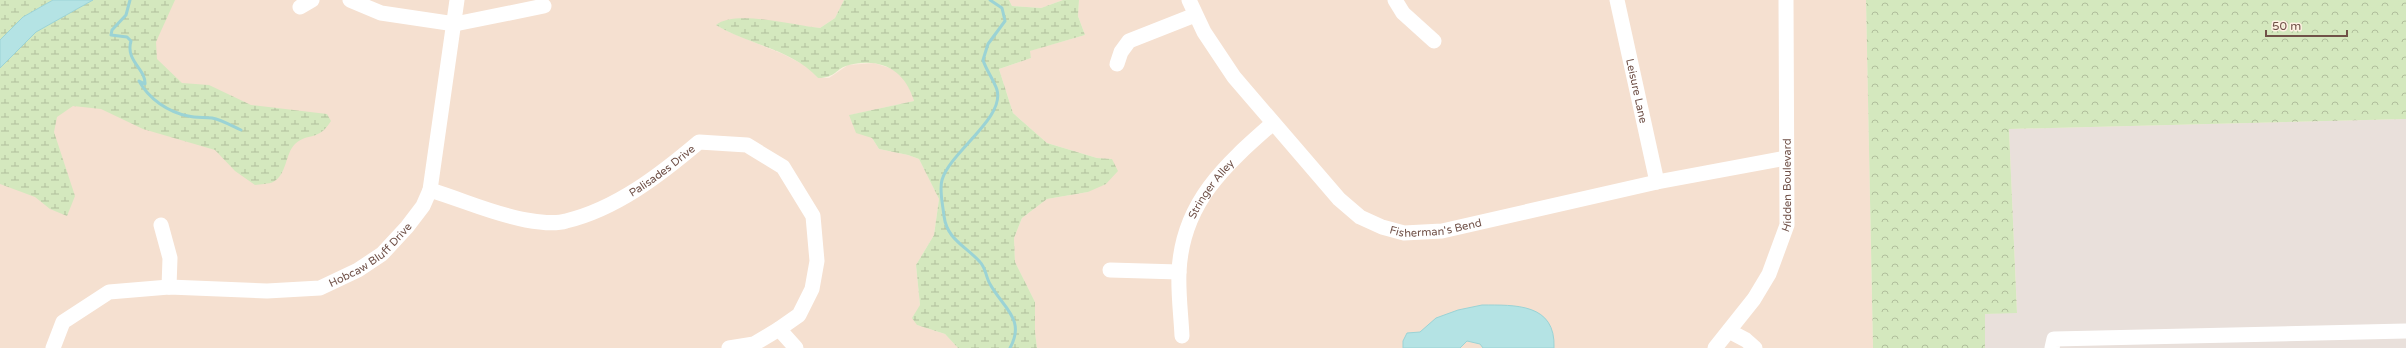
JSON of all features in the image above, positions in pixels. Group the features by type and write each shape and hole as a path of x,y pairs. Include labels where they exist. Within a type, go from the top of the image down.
{"street":[{"path":"350,0 381,13 455,24 544,6"},
{"name":"Hobcaw Bluff Drive","path":"54,348 63,322 109,292 169,287 267,291 320,288 358,270 382,254 411,222 423,206 430,190 455,24 457,0"},
{"name":"Fisherman's Bend","path":"1189,0 1195,15 1234,77 1340,199 1360,217 1382,227 1404,233 1442,231 1657,182 1786,158"},
{"path":"1395,0 1403,13 1434,41"},
{"name":"Leisure Lane","path":"1617,0 1657,182"},
{"name":"Hidden Boulevard","path":"1715,348 1754,299 1780,250 1787,225 1789,182 1786,158 1786,0"},
{"path":"1117,64 1120,52 1129,41 1195,15"},
{"name":"Stringer Alley","path":"1182,336 1179,272 1185,239 1199,200 1220,171 1273,123"},
{"name":"Palisades Drive","path":"430,190 508,216 528,220 565,222 618,201 672,165 699,142 747,145 783,167 813,216 816,261 812,289 799,315 754,344 729,348"},
{"path":"161,225 170,258 169,287"},
{"path":"1110,270 1179,272"},
{"path":"779,329 796,348"},
{"path":"1729,331 1746,340 1755,348"},
{"path":"2052,348 2054,339 2406,331"}],"shaded area":[{"path":"93,0 844,0 835,18 820,28 790,25 716,25 729,32 783,54 808,67 818,78 829,78 848,65 874,63 896,70 909,85 914,101 850,115 872,138 879,149 908,155 919,159 939,199 934,235 916,265 920,305 917,325 945,334 958,348 0,348 0,68"},
{"path":"1009,0 1063,0 1041,8 1012,6"},
{"path":"1079,0 1866,0 1873,348 1037,348 1035,332 1035,302 1015,262 1014,238 1022,218 1047,199 1088,192 1112,159 1097,158 1047,143 1013,113 999,69 1031,58 1029,51 1085,35 1078,16"},
{"path":"2406,119 2406,348 1985,348 1985,314 2017,312 2009,129"}],"green space":[{"path":"0,0 53,0 23,17 0,40"},
{"path":"93,0 175,0 156,42 157,59 182,83 209,85 251,105 327,114 331,121 322,132 304,138 295,144 289,153 281,175 278,179 271,183 255,185 235,171 215,150 143,129 101,109 73,106 57,117 54,132 75,196 67,216 50,209 35,197 0,184 0,68 35,32"},
{"path":"844,0 1009,0 1012,6 1041,8 1063,0 1079,0 1078,16 1085,35 1030,51 1031,58 999,69 1013,113 1047,143 1097,158 1112,159 1118,171 1106,184 1088,192 1047,199 1022,218 1014,238 1015,262 1035,302 1035,332 1037,348 958,348 945,334 917,325 912,318 920,305 916,265 934,235 939,199 919,159 908,155 879,149 872,138 856,133 849,115 914,101 905,81 890,68 871,63 845,66 832,75 824,78 818,78 808,68 796,60 770,48 742,38 716,25 725,20 751,18 820,28 835,18"},
{"path":"1866,0 2406,0 2406,119 2009,129 2017,313 1985,314 1985,348 1873,348"}],"water":[{"path":"53,0 93,0 36,32 0,68 0,40 23,17"},
{"path":"1482,305 1507,305 1520,307 1541,315 1548,322 1553,333 1554,348 1483,348 1480,344 1467,341 1460,348 1403,348 1403,341 1407,333 1420,332 1436,318 1458,310"}],"waterway":[{"path":"130,0 126,15 112,30 111,35 127,37 131,41 131,54 142,74 145,84 139,81 148,94 160,104 173,111 191,117 216,119 241,130"},
{"path":"990,0 1002,8 1005,21 988,44 983,60 997,90 997,101 993,112 985,123 947,169 942,180 941,193 944,216 949,231 953,237 982,264 990,284 1011,314 1015,329 1014,338 1010,348"}]}
